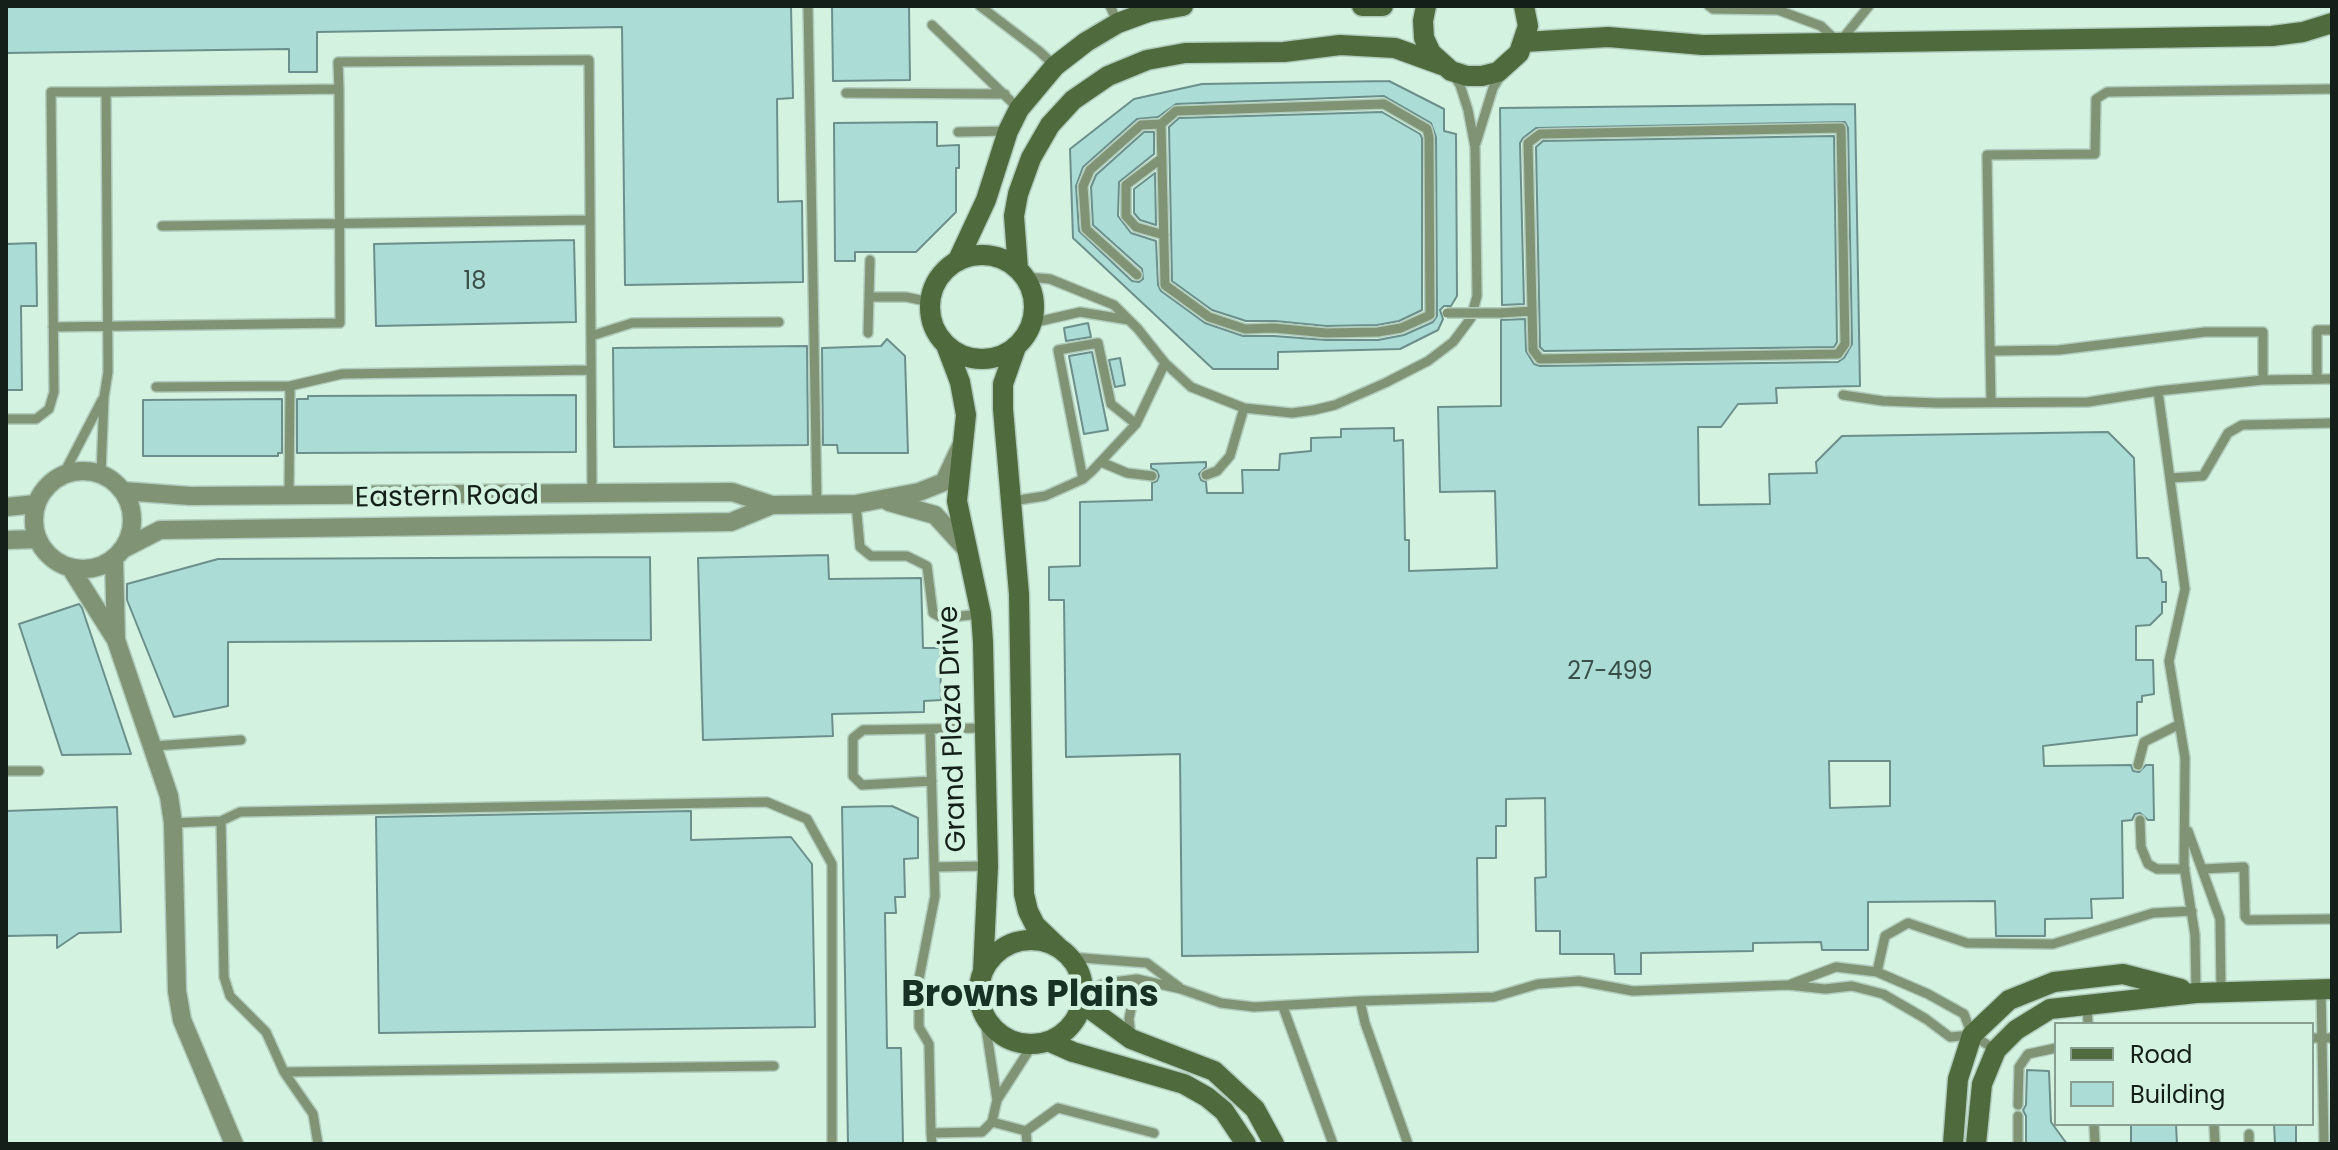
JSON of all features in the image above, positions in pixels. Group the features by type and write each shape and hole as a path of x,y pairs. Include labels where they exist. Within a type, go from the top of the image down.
{"street":[{"path":"958,260 986,200 1008,131 1012,102 1114,15 1183,6"},
{"path":"1362,6 1383,6"},
{"path":"1426,6 1424,38 1431,53 1447,68"},
{"path":"1022,273 1014,216 1031,158 1050,125 1073,100 1108,76 1147,60 1185,53 1284,52 1340,45 1395,48 1467,76 1482,76 1498,72 1511,62 1524,42 1528,26 1524,6"},
{"path":"1524,42 1608,37 1703,45 2272,36 2303,32 2332,23"},
{"path":"1016,347 988,359 973,358 946,345 930,318 934,285 944,271 958,260 973,255 1005,259 1022,273 1033,292 1035,307 1032,323 1016,347 1006,371 1002,395 1019,594 1024,894 1035,925 1078,968 1083,998 1070,1026 1041,1042"},
{"name":"Grand Plaza Drive","path":"946,345 960,382 966,415 957,501 981,614 988,866 983,972"},
{"name":"Eastern Road","path":"123,491 190,496 732,492 772,505 856,504 919,492 944,482 964,439"},
{"path":"76,471 101,474 123,491 131,506 129,537 119,553 103,564 87,569 70,567 45,552 38,539 34,528 36,504 52,482 63,475 76,471"},
{"name":"Eastern Road","path":"878,500 935,515 967,550"},
{"path":"6,507 36,504"},
{"name":"Eastern Road","path":"119,553 160,530 731,522 772,505"},
{"path":"6,540 38,539"},
{"path":"116,640 119,553"},
{"path":"70,567 116,640 169,796 173,823 177,991 182,1020 234,1144"},
{"path":"1065,953 1046,942 1031,940 1002,948 990,959 979,986 979,1001 992,1027 1004,1037 1018,1042 1041,1042 1184,1084 1224,1111 1246,1144"},
{"path":"1953,1144 1958,1079 1972,1035 2009,1000 2054,982 2123,974 2196,993"},
{"path":"1976,1144 1982,1084 1996,1050 2016,1030 2050,1009 2221,991 2327,989"},
{"path":"1083,998 1131,1039 1214,1071 1255,1109 1274,1144"},
{"path":"222,1119 226,1144"},
{"path":"1980,1119 1990,1135 1990,1144"}],"lane":[{"path":"808,6 817,505"},
{"path":"980,6 1055,66"},
{"path":"1709,6 1713,9 1778,10 1821,26 1839,43 1869,6"},
{"path":"932,25 1012,102"},
{"path":"53,327 340,323 338,62 589,60 592,493"},
{"path":"1475,147 1493,88 1511,62"},
{"path":"1022,273 1050,279 1114,305 1165,363 1191,387 1244,408 1292,413 1335,405 1428,361 1462,332 1471,318 1477,296 1475,147 1460,85 1447,68"},
{"path":"6,419 36,419 49,409 54,392 51,92 339,89"},
{"path":"1991,402 1987,155 2095,154 2096,99 2107,92 2332,89"},
{"path":"101,474 108,372 106,92"},
{"path":"846,93 1012,102"},
{"path":"1137,275 1086,229 1083,186 1090,170 1141,125 1161,124 1176,111 1384,104 1427,129 1429,137 1430,315"},
{"path":"1161,124 1165,285 1209,317 1245,329 1274,328 1326,333 1378,332 1401,328 1430,315 1447,313 1532,311"},
{"path":"1841,128 1845,344 1838,354 1540,359 1533,350 1532,311 1528,143 1540,134 1841,128"},
{"path":"958,132 1008,131"},
{"path":"1162,158 1126,185 1126,216 1136,227 1164,235"},
{"path":"162,226 590,220"},
{"path":"868,333 870,260"},
{"path":"869,297 906,297 930,302"},
{"path":"1032,323 1080,312 1129,320"},
{"path":"591,336 632,323 779,322"},
{"path":"2317,379 2317,330 2332,330"},
{"path":"1990,351 2059,350 2205,332 2263,332 2263,380"},
{"path":"1083,479 1058,350 1098,343 1111,404 1136,424"},
{"path":"1012,501 1045,496 1083,479 1136,424 1165,363"},
{"path":"156,387 290,386 342,374 591,370"},
{"path":"1843,395 1883,401 2088,402 2263,380 2332,379"},
{"path":"289,495 290,386"},
{"path":"2158,391 2185,589 2169,661 2185,758 2185,869 2192,911 2196,993"},
{"path":"63,475 104,397"},
{"path":"1206,475 1217,471 1230,456 1244,408"},
{"path":"2170,478 2203,476 2228,433 2242,425 2332,423"},
{"path":"1101,462 1127,473 1152,476"},
{"path":"856,504 860,547 871,556 907,556 927,566 933,613 942,618 981,614"},
{"path":"2138,765 2144,742 2178,725"},
{"path":"932,781 862,785 853,776 853,738 863,730 985,728"},
{"path":"930,730 935,896 919,979 919,1027 929,1044 932,1139 982,1132 992,1122 997,1100 984,1015"},
{"path":"154,746 241,740"},
{"path":"6,771 39,771"},
{"path":"173,823 221,821 240,812 767,802 807,819 832,864 832,1144"},
{"path":"2140,820 2141,847 2148,864 2157,869 2185,869"},
{"path":"221,821 224,977 230,996 266,1032 284,1072 313,1114 318,1144"},
{"path":"2186,824 2220,919 2221,991"},
{"path":"934,867 988,866"},
{"path":"2202,869 2244,867 2245,917 2248,920 2332,919"},
{"path":"1877,972 1885,936 1908,923 1967,943 2053,944 2153,913 2192,911"},
{"path":"1065,953 1147,963 1181,989"},
{"path":"1788,985 1836,967 1877,972 1964,1014 1972,1035 1996,1050"},
{"path":"1083,998 1105,983 1137,979 1181,989 1221,1003 1254,1007 1494,997 1538,984 1579,981 1633,991 1788,985 1825,989 1852,986 1883,994 1950,1037 1972,1035"},
{"path":"1131,1039 1130,1007 1138,990 1150,982"},
{"path":"2324,1144 2317,1060 2327,989"},
{"path":"1360,1001 1408,1144"},
{"path":"2087,1003 2088,1022"},
{"path":"1283,1007 1333,1144"},
{"path":"997,1100 1041,1042"},
{"path":"2018,1144 2019,1067 2028,1054 2054,1048"},
{"path":"284,1072 774,1066"},
{"path":"1026,1131 1058,1108 1154,1133"},
{"path":"992,1122 1026,1131"},
{"path":"1026,1131 1027,1144"}],"building":[{"path":"6,6 791,6 793,98 777,99 778,202 802,201 803,282 625,285 622,27 317,32 317,72 289,72 289,49 6,53"},
{"path":"832,6 909,6 910,80 833,81"},
{"path":"1389,81 1444,109 1444,131 1456,134 1457,296 1451,306 1440,310 1443,319 1438,330 1400,349 1278,352 1278,369 1213,369 1073,238 1070,149 1134,99 1202,84","holes":["1384,96 1431,123 1436,137 1437,316 1433,322 1404,335 1378,340 1243,336 1205,323 1161,291 1156,241 1131,233 1118,216 1119,182 1154,154 1154,132 1144,132 1096,175 1091,187 1093,225 1142,269 1143,279 1132,281 1079,231 1076,186 1083,167 1137,119 1158,117 1176,104"]},
{"path":"1855,104 1860,386 1776,388 1777,403 1738,404 1721,427 1698,427 1699,505 1770,504 1769,474 1817,473 1816,462 1842,436 2108,432 2134,458 2137,558 2148,558 2161,571 2162,582 2166,582 2166,602 2162,602 2162,613 2150,625 2136,626 2136,660 2153,660 2154,694 2142,696 2142,702 2137,702 2137,735 2043,746 2044,766 2131,765 2133,771 2139,772 2146,765 2153,765 2154,820 2148,820 2140,813 2135,814 2132,820 2122,821 2123,898 2091,899 2092,918 2045,919 2045,936 1996,936 1995,901 1868,902 1868,950 1822,950 1821,942 1753,943 1753,951 1641,953 1641,974 1615,974 1614,954 1560,954 1560,931 1536,931 1535,878 1546,877 1545,798 1506,799 1506,826 1496,826 1496,858 1477,858 1478,952 1182,956 1180,754 1066,757 1064,600 1049,600 1049,567 1080,566 1080,502 1152,500 1152,483 1159,476 1151,464 1206,462 1206,467 1199,474 1201,480 1206,482 1207,493 1243,493 1242,470 1279,470 1280,454 1311,451 1311,438 1341,437 1341,429 1394,428 1394,441 1403,440 1405,540 1409,540 1409,571 1497,568 1495,491 1440,492 1438,407 1501,406 1501,320 1525,319 1526,351 1534,364 1540,366 1838,362 1852,344 1848,128 1845,122 1536,128 1520,143 1524,304 1502,305 1500,108","holes":["1829,761 1890,761 1890,806 1830,808"]},
{"path":"1382,112 1422,138 1422,310 1399,321 1377,325 1326,326 1246,321 1212,310 1172,281 1169,127 1179,118"},
{"path":"937,122 937,146 959,145 956,212 916,252 855,252 855,261 835,261 834,123"},
{"path":"1834,136 1837,342 1834,347 1544,351 1540,347 1536,147 1543,141"},
{"path":"1155,173 1156,225 1140,220 1134,213 1134,189"},
{"path":"574,240 576,322 376,326 374,244"},
{"path":"36,243 37,306 21,306 22,390 6,390 6,244"},
{"path":"1088,323 1091,337 1066,341 1064,328"},
{"path":"887,339 905,356 908,453 838,453 837,445 823,445 822,348 881,346"},
{"path":"807,346 808,445 614,447 613,348"},
{"path":"1092,352 1108,430 1084,434 1069,356"},
{"path":"1120,358 1125,385 1115,387 1109,360"},
{"path":"576,395 576,452 297,453 297,399 308,399 308,396"},
{"path":"282,399 282,453 278,456 143,456 143,400"},
{"path":"828,555 829,579 921,578 923,648 940,648 941,700 924,701 924,712 832,714 833,736 703,740 698,558"},
{"path":"650,557 651,640 228,642 228,706 174,717 127,600 127,584 218,559"},
{"path":"79,604 131,754 62,755 19,624"},
{"path":"892,806 918,818 918,858 904,859 905,897 895,897 896,913 885,913 887,1048 901,1048 903,1144 848,1144 842,807"},
{"path":"117,807 121,932 79,933 57,948 57,935 6,936 6,811"},
{"path":"691,811 691,840 791,837 812,864 815,1027 379,1033 376,817"},
{"path":"2027,1070 2049,1071 2051,1122 2067,1144 2026,1144 2026,1116 2023,1110 2026,1105"},
{"path":"2131,1126 2176,1126 2177,1144 2131,1144"},
{"path":"2274,1126 2296,1126 2296,1143 2275,1144"}],"district":[{"name":"Browns Plains","path":"1030,997"}]}
